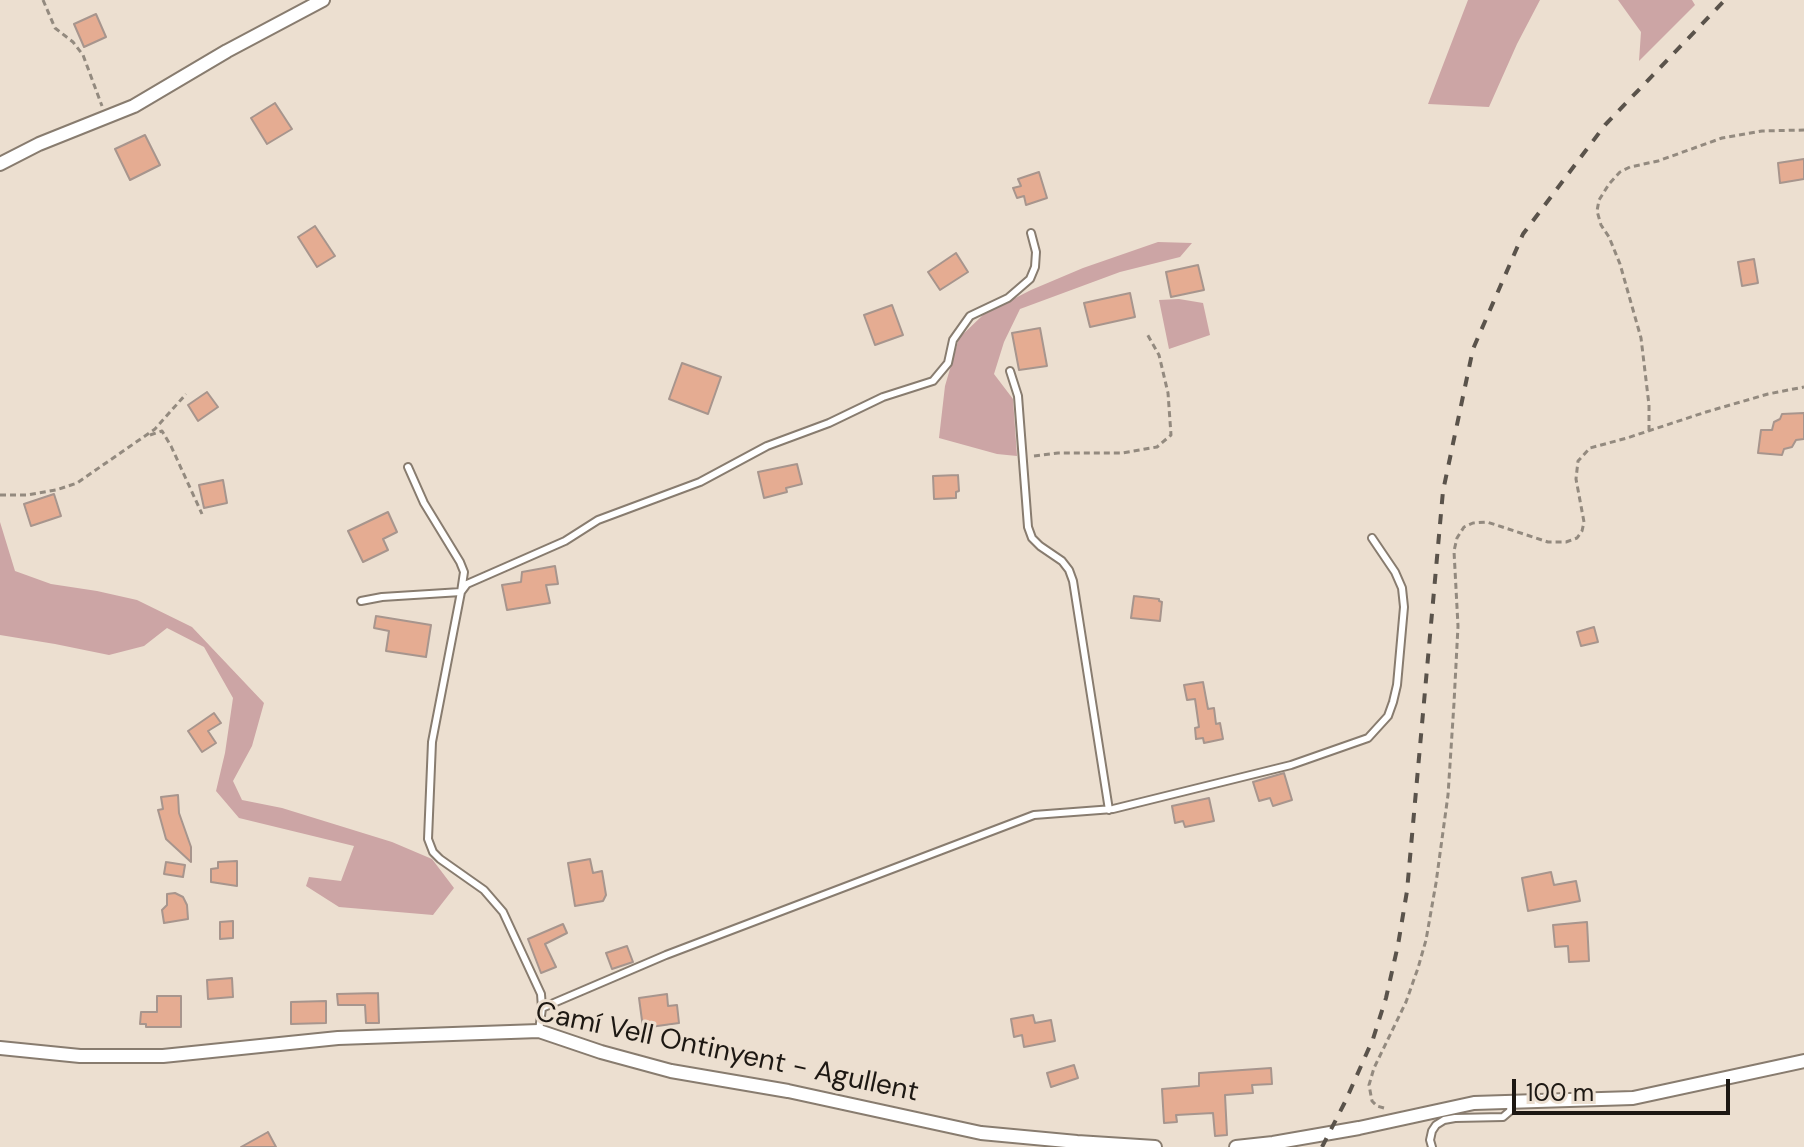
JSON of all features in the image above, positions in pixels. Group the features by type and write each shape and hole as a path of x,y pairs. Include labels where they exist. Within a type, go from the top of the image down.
{"street":[{"path":"0,164 39,144 134,106 227,51 323,0"},
{"name":"Camí Vell Ontinyent - Agullent","path":"0,1048 80,1056 163,1056 338,1038 539,1031 671,1071 788,1091 981,1133 1155,1147"},
{"path":"1236,1147 1359,1128 1474,1103 1633,1098 1804,1061"}],"lane":[{"path":"361,601 461,592 467,584 565,541 598,520 700,482 767,446 829,423 883,397 933,381 948,363 953,340 970,316 1008,298 1030,279 1036,252 1031,233"},
{"path":"1010,371 1018,396 1028,527 1032,538 1062,561 1073,581 1109,810"},
{"path":"408,467 424,503 464,572 432,742 428,839 433,852 440,859 484,890 503,912 541,994 539,1031"},
{"path":"542,1008 666,955 1034,815 1109,810 1291,765 1368,738 1388,716 1395,694 1404,607 1402,588 1395,572 1372,538"},
{"path":"1432,1147 1432,1131 1444,1120 1503,1117 1510,1111 1511,1102"}],"path":[{"path":"43,0 55,28 73,42 83,55 106,118"},
{"path":"1649,431 1641,338 1620,264 1601,225 1597,211 1599,200 1620,172 1630,167 1658,161 1722,138 1762,131 1804,130"},
{"path":"1024,468 1032,456 1122,453 1157,447 1171,435 1168,393 1159,355 1146,332"},
{"path":"1394,1106 1377,1106 1372,1101 1369,1085 1418,968 1436,883 1448,795 1454,703 1458,626 1454,551 1457,538 1464,527 1487,522 1548,542 1566,542 1577,538 1584,522 1576,479 1578,461 1590,448 1743,401 1804,387"},
{"path":"0,495 27,495 77,483 155,429 186,394"},
{"path":"146,436 162,431 202,514"}],"shaded area":[{"path":"1468,0 1540,0 1489,107 1428,104"},
{"path":"1618,0 1692,0 1695,5 1639,61 1641,32"},
{"path":"1158,242 1192,243 1180,257 1120,272 1020,309 1004,342 994,374 1013,399 1017,456 997,454 939,438 945,386 959,338 984,314 1083,268"},
{"path":"1159,300 1203,303 1210,335 1169,349"},
{"path":"0,522 15,571 51,584 137,600 192,627 264,703 252,746 233,781 242,800 282,808 392,842 432,859 454,888 433,915 339,907 306,886 309,877 341,881 354,846 239,818 216,791 233,698 204,647 167,628 144,646 109,655 0,635"}],"building":[{"path":"96,14 106,37 84,47 74,24"},
{"path":"275,103 292,129 267,144 251,118"},
{"path":"145,135 160,165 130,180 115,149"},
{"path":"1804,159 1804,179 1780,183 1778,163"},
{"path":"1039,172 1047,198 1026,205 1024,196 1017,198 1013,188 1021,186 1018,179"},
{"path":"315,226 335,256 317,267 298,237"},
{"path":"956,253 968,272 940,290 928,272"},
{"path":"1754,259 1758,283 1742,286 1738,262"},
{"path":"1198,265 1204,290 1171,297 1166,272"},
{"path":"1130,293 1135,317 1090,327 1084,303"},
{"path":"892,305 903,335 875,345 864,315"},
{"path":"1040,328 1047,366 1019,370 1012,333"},
{"path":"682,363 721,377 708,414 669,399"},
{"path":"207,392 218,407 198,421 188,405"},
{"path":"1804,413 1804,439 1796,440 1792,447 1784,449 1782,455 1758,453 1761,430 1772,430 1774,422 1782,414"},
{"path":"797,464 802,484 764,498 758,472"},
{"path":"958,475 956,498 934,499 933,476"},
{"path":"223,480 227,503 204,508 199,485"},
{"path":"54,494 61,516 31,526 24,504"},
{"path":"388,512 397,532 383,539 388,550 363,562 348,531"},
{"path":"555,566 558,584 546,585 550,603 507,610 502,585 521,582 522,572"},
{"path":"1134,596 1159,599 1162,602 1160,621 1131,618"},
{"path":"376,616 431,625 426,657 386,651 389,631 374,628"},
{"path":"1594,627 1598,642 1581,646 1577,632"},
{"path":"1203,682 1208,709 1214,708 1216,724 1220,723 1223,739 1204,743 1203,738 1196,739 1195,728 1199,727 1195,699 1187,700 1184,685"},
{"path":"214,713 221,723 208,731 216,743 202,752 188,731"},
{"path":"1284,773 1292,800 1273,806 1270,798 1259,801 1253,782"},
{"path":"178,795 179,813 191,847 191,862 166,839 158,810 163,809 161,797"},
{"path":"1209,798 1214,821 1185,827 1183,821 1175,823 1172,806"},
{"path":"590,859 593,873 602,871 606,895 603,901 575,906 568,863"},
{"path":"237,861 237,886 211,882 211,869 218,868 218,862"},
{"path":"166,862 185,865 183,877 164,874"},
{"path":"1551,872 1554,885 1576,881 1580,901 1528,911 1522,878"},
{"path":"175,893 183,897 187,905 188,919 164,923 162,910 167,905 167,894"},
{"path":"233,921 233,938 220,939 220,922"},
{"path":"1587,922 1589,961 1569,962 1568,946 1555,947 1553,925"},
{"path":"563,924 567,933 545,944 556,967 541,973 528,939"},
{"path":"627,946 633,962 612,969 606,953"},
{"path":"232,978 233,997 208,999 207,980"},
{"path":"378,993 379,1023 366,1023 365,1005 338,1005 337,994"},
{"path":"667,994 668,1006 677,1005 679,1023 643,1028 639,998"},
{"path":"157,996 181,996 181,1027 146,1027 146,1024 140,1024 141,1012 157,1012"},
{"path":"326,1001 326,1023 291,1024 291,1002"},
{"path":"1033,1015 1035,1023 1051,1020 1055,1041 1024,1047 1022,1035 1014,1037 1011,1019"},
{"path":"1074,1065 1078,1078 1051,1087 1047,1073"},
{"path":"1271,1068 1272,1084 1252,1085 1253,1093 1225,1095 1227,1135 1215,1136 1213,1113 1176,1115 1177,1122 1164,1123 1162,1089 1199,1086 1199,1073"},
{"path":"268,1132 276,1147 241,1147"}],"railway":[{"path":"1322,1147 1373,1039 1398,945 1407,891 1443,491 1473,349 1523,234 1605,125 1725,0"}]}
